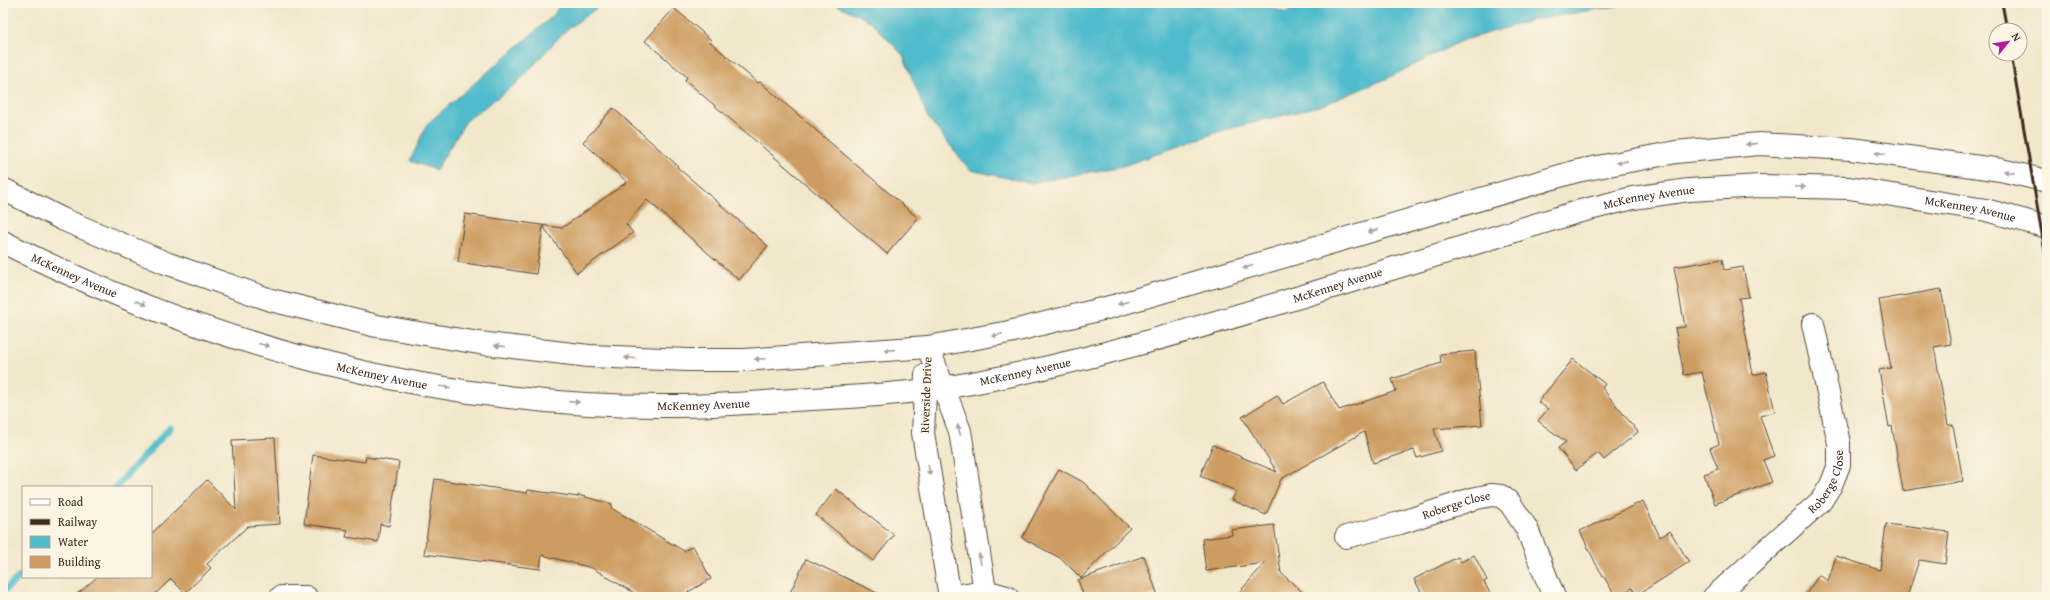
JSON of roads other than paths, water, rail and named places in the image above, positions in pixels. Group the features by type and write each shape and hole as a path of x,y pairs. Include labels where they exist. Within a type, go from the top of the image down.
{"main road":[{"path":"3,188 62,219 166,263 271,300 377,326 479,343 589,356 688,360 744,360 928,347 966,342 1050,323 1114,306 1577,171 1676,152 1759,144 1851,149 2001,170 2047,181"},
{"name":"McKenney Avenue","path":"3,242 104,288 170,314 235,337 346,368 450,388 502,396 558,401 669,406 822,399 934,389 1018,373 1147,343 1577,212 1633,198 1689,190 1761,186 1849,188 1986,210 2047,227"},
{"name":"Roberge Close","path":"1714,597 1821,501 1831,485 1839,465 1839,443 1813,324"},
{"name":"Riverside Drive","path":"928,347 934,389 923,433 949,597 985,594 1007,597"},
{"name":"Riverside Drive","path":"934,389 960,432 985,594"},
{"name":"Roberge Close","path":"1346,537 1419,517 1472,499 1491,495 1501,496 1510,503 1527,528 1554,597"},
{"path":"281,597 306,597"}],"water":[{"path":"560,3 604,3 566,30 517,83 466,121 436,170 410,161 427,124 554,15"},
{"path":"833,3 1262,3 1283,12 1340,3 1634,3 1533,20 1461,41 1388,78 1323,105 1221,131 1123,166 1031,183 970,170 928,118 903,55 870,21"}],"waterway":[{"path":"117,486 170,428"},
{"path":"3,591 22,575"}],"railway":[{"path":"2002,3 2006,22"},
{"path":"2012,62 2047,263"}]}
